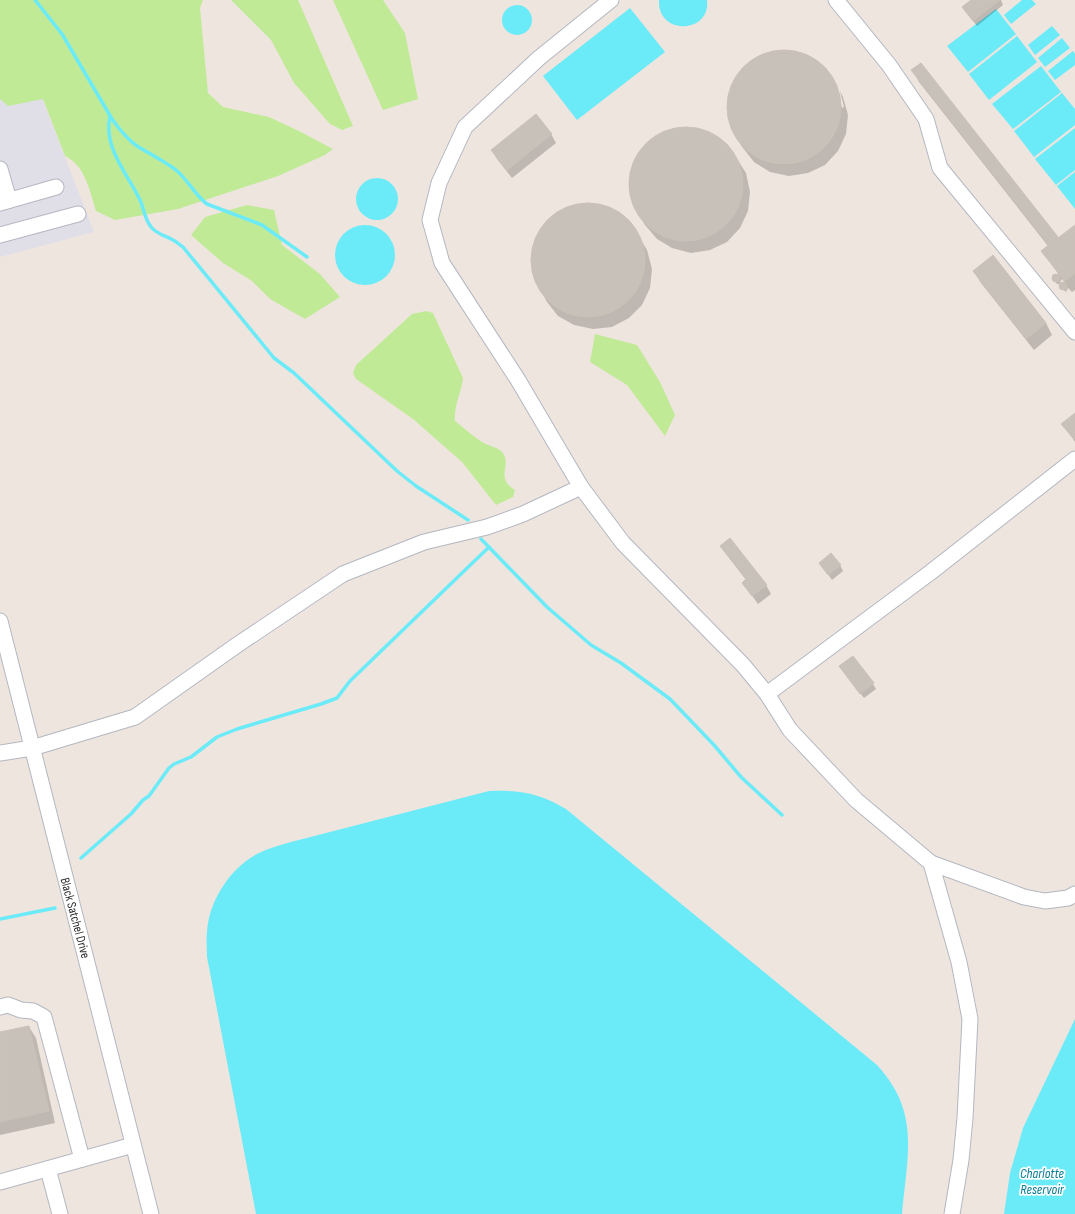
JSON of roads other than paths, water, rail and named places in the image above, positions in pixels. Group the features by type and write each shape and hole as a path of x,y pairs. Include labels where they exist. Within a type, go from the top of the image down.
{"street":[{"path":"612,0 539,58 465,126 439,183 430,220 442,263 518,380 581,486 623,543 743,665 767,694 790,730 856,800 931,863 1031,898 1045,901 1068,898 1075,894"},
{"path":"836,0 889,65 926,119 940,168 1075,332"},
{"path":"0,169 4,202 56,187"},
{"path":"0,235 78,214"},
{"path":"767,694 931,572 1075,459"},
{"path":"0,753 32,748 135,717 236,644 343,574 424,542 487,527 523,514 581,486"},
{"name":"Black Satchel Drive","path":"0,621 151,1214"},
{"path":"931,863 960,962 970,1019 961,1160 952,1214"},
{"path":"0,1007 8,1005 21,1010 33,1012 44,1017 82,1159"},
{"path":"0,1182 133,1145"},
{"path":"48,1169 60,1214"}],"water":[{"path":"659,0 707,0 706,11 701,19 693,24 684,26 674,25 666,20 661,12"},
{"path":"1022,0 1032,0 1036,4 1011,24 1004,15"},
{"path":"517,5 528,9 532,20 528,31 517,35 506,31 502,20 506,9"},
{"path":"630,8 665,52 577,120 543,76"},
{"path":"996,9 1016,34 968,72 947,46"},
{"path":"1052,26 1060,35 1035,55 1028,45"},
{"path":"1017,36 1037,62 989,100 969,74"},
{"path":"1062,38 1070,48 1045,67 1038,58"},
{"path":"1073,51 1075,54 1075,65 1055,80 1048,71"},
{"path":"1041,66 1061,92 1013,129 992,104"},
{"path":"1062,93 1075,109 1075,125 1034,157 1014,131"},
{"path":"1075,128 1075,170 1056,185 1035,159"},
{"path":"1075,172 1075,209 1057,186"},
{"path":"373,178 381,178 389,181 395,187 398,199 395,211 389,217 381,220 373,220 365,217 359,211 356,203 356,195 359,187 365,181"},
{"path":"365,225 381,230 386,234 390,239 395,255 390,271 386,276 381,280 365,285 349,280 344,276 340,271 335,255 340,239 344,234 349,230"},
{"path":"489,791 520,792 538,796 566,809 877,1065 891,1083 900,1100 906,1118 908,1154 902,1214 256,1214 207,957 209,920 212,908 223,886 239,867 249,859 267,850 291,842"},
{"name":"Charlotte Reservoir","path":"1075,1019 1075,1214 1004,1214 1010,1173 1023,1128"}],"waterway":[{"path":"35,0 62,34 112,119 130,140 137,146 176,170 207,204 262,225 307,257"},
{"path":"110,116 109,128 113,150 140,200 146,218 152,228 156,232 183,247 274,358 294,373 397,471 416,486 468,520"},
{"path":"481,539 547,607 591,645 621,663 670,699 714,745 741,777 782,815"},
{"path":"81,858 149,796 169,768 174,764 191,757 217,737 237,729 337,698 350,681 489,547"},
{"path":"0,919 55,908"}]}
